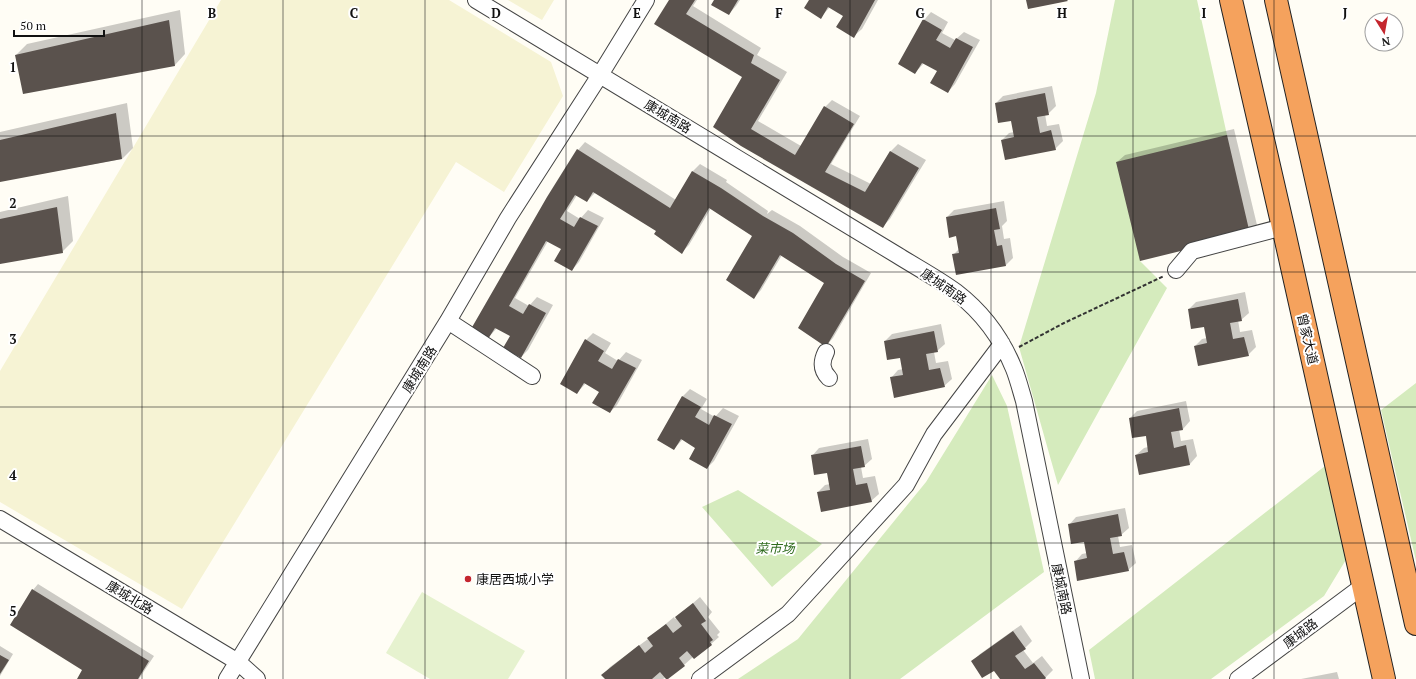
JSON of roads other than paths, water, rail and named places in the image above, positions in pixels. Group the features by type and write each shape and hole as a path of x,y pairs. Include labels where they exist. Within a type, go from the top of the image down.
{"highway":[{"name":"曾家大道","path":"1230,0 1283,227 1384,679"},
{"path":"1276,0 1416,624"}],"street":[{"path":"476,0 600,75"},
{"name":"康城南路","path":"227,679 448,321 508,218 600,75 646,0"},
{"name":"康城南路","path":"600,75 956,292 988,323 1002,344 1014,370 1024,401 1081,679"},
{"path":"1176,270 1192,251 1283,227"},
{"path":"448,321 532,376"},
{"path":"700,679 788,614 906,486 934,434 1002,344"},
{"path":"826,352 822,365 829,378"},
{"name":"康城北路","path":"0,519 238,662 257,679"},
{"name":"康城路","path":"1238,679 1363,586"}],"place":[{"name":"康居西城小学","path":"468,579"}],"park label":[{"name":"菜市场","path":"775,548"}]}
